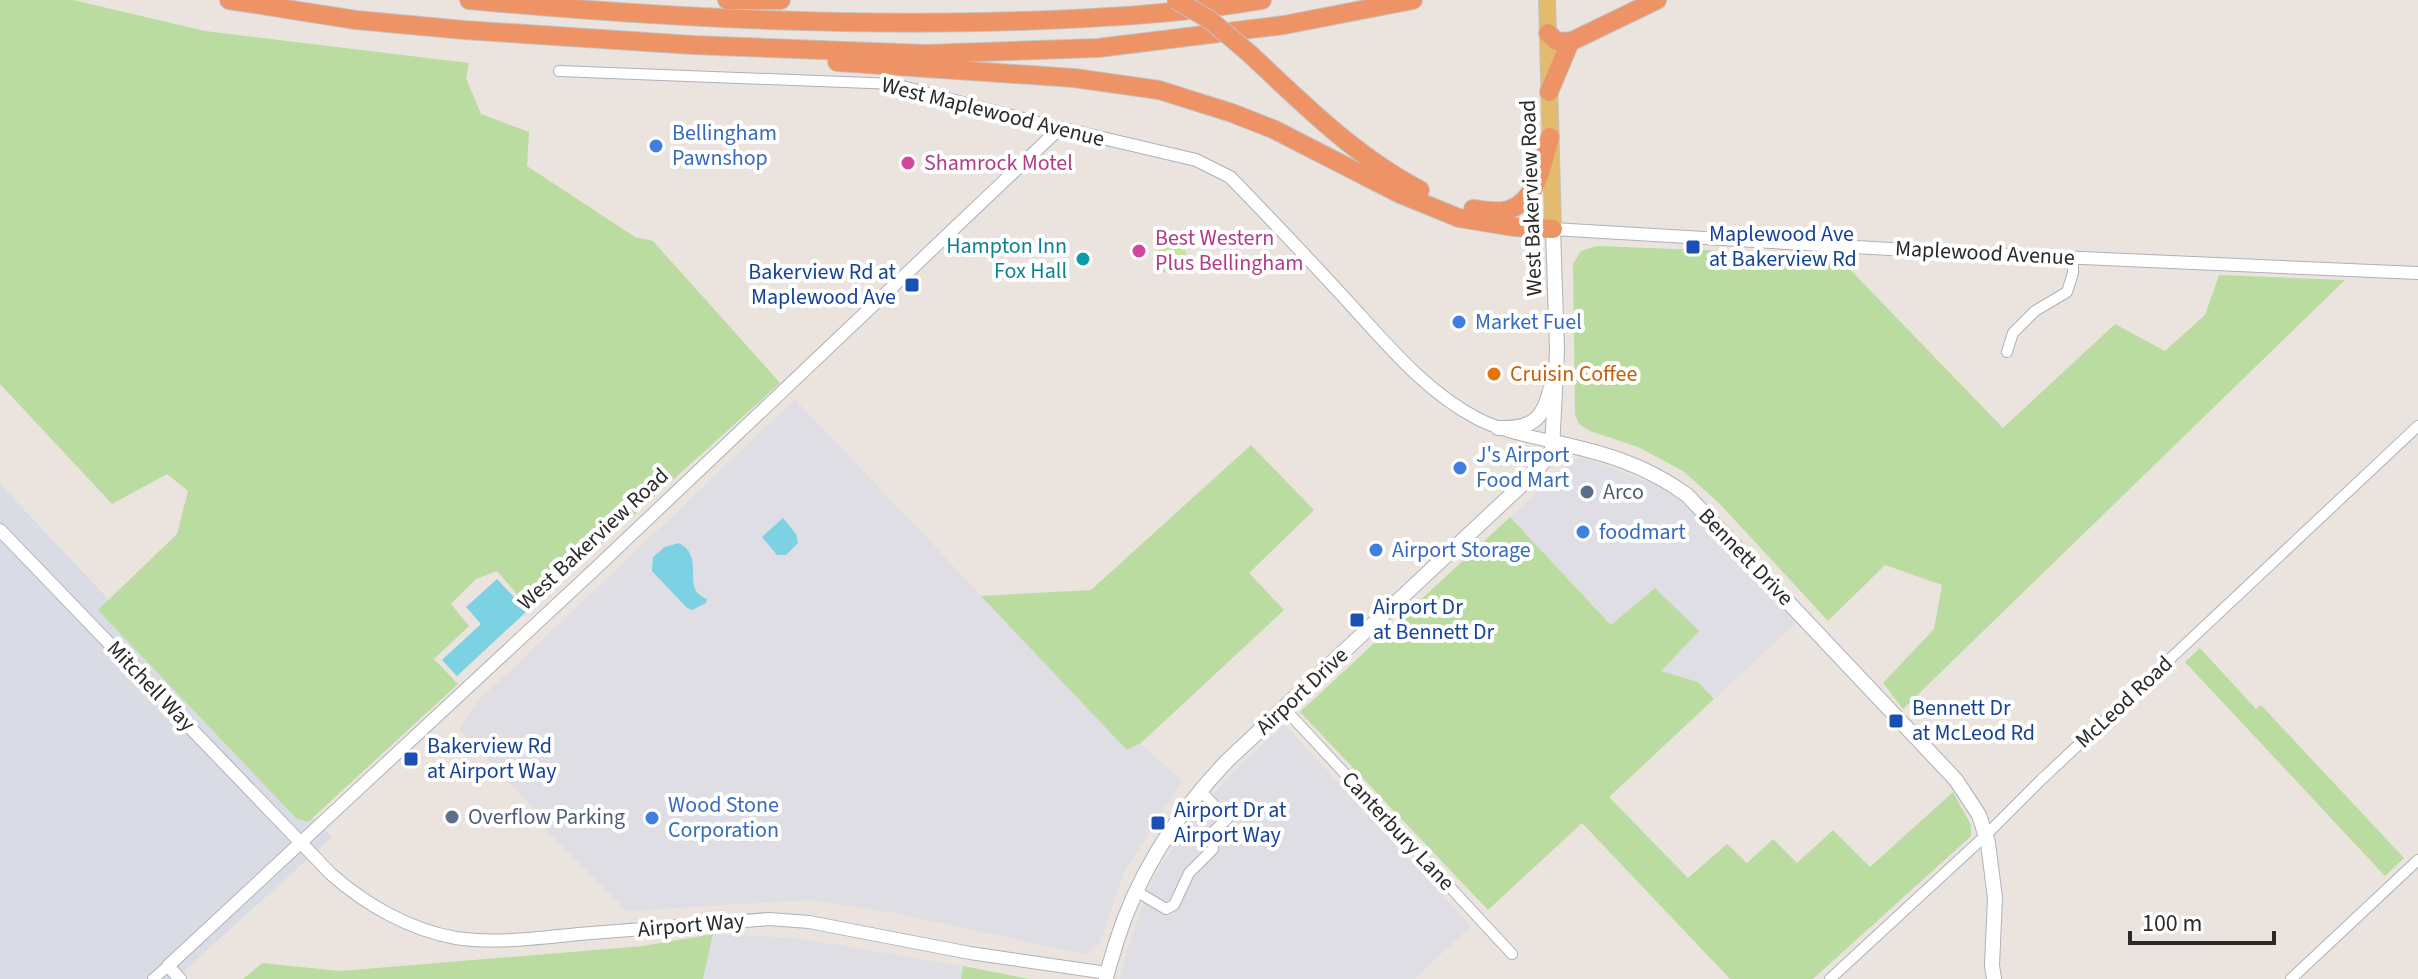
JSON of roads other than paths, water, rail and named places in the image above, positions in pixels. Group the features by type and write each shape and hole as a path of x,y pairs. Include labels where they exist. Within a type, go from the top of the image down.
{"highway":[{"path":"229,0 356,20 418,26 693,45 926,54 1098,48 1284,25 1413,0"},
{"path":"469,0 811,22 933,24 1070,19 1218,8 1262,0"},
{"path":"727,0 781,0"},
{"path":"1070,19 1175,0 1210,20 1322,122 1381,167 1432,196 1553,229"},
{"path":"1548,33 1556,41 1570,42 1657,0"},
{"path":"1549,92 1570,42"},
{"path":"693,45 827,61 1074,78 1159,90 1273,129 1400,194 1459,218 1514,227 1553,229"},
{"path":"1473,209 1511,209 1524,199 1534,189 1550,137"}],"main road":[{"name":"West Bakerview Road","path":"1547,0 1557,350 1554,442"},
{"path":"1498,428 1528,425 1543,412 1557,350"},
{"name":"Bennett Drive","path":"1554,442 1640,466 1687,495 1956,780 1979,815 1985,836 1995,898 1994,979"},
{"name":"Airport Drive","path":"1106,976 1136,891 1162,842 1200,790 1228,760 1528,479 1545,460 1554,442"},
{"path":"1528,479 1569,453 1590,450"}],"street":[{"name":"West Maplewood Avenue","path":"559,71 895,84 1196,160 1230,177"},
{"name":"West Bakerview Road","path":"153,979 723,448 1060,128"},
{"name":"Bennett Drive","path":"1230,177 1390,348 1425,381 1475,417 1498,428 1554,442"},
{"name":"Maplewood Avenue","path":"1553,229 2418,273"},
{"path":"2007,352 2013,333 2035,311 2067,292 2073,273 2073,257"},
{"name":"McLeod Road","path":"1830,979 2418,426"},
{"name":"Mitchell Way","path":"0,530 301,843"},
{"name":"Canterbury Lane","path":"1284,708 1512,954"},
{"path":"1136,891 1166,909 1174,905 1189,873 1213,849 1212,833 1227,819 1200,790"},
{"name":"Airport Way","path":"301,843 340,882 370,903 422,929 454,937 523,939 769,919 809,922 1106,976"},
{"path":"2291,979 2418,860"},
{"path":"168,966 180,979"}],"water":[{"path":"783,518 796,534 798,543 786,555 777,555 762,537"},
{"path":"679,543 692,558 696,591 707,599 706,603 692,610 652,571 653,557 665,547"},
{"path":"497,579 527,611 457,676 442,660 481,624 466,607"}],"place":[{"name":"Bellingham Pawnshop","path":"656,146"},
{"name":"Shamrock Motel","path":"908,163"},
{"name":"Maplewood Ave at Bakerview Rd","path":"1693,247"},
{"name":"Best Western Plus Bellingham","path":"1139,251"},
{"name":"Hampton Inn Fox Hall","path":"1083,259"},
{"name":"Bakerview Rd at Maplewood Ave","path":"912,285"},
{"name":"Market Fuel","path":"1459,322"},
{"name":"Cruisin Coffee","path":"1494,374"},
{"name":"J's Airport Food Mart","path":"1460,468"},
{"name":"Arco","path":"1587,492"},
{"name":"foodmart","path":"1583,532"},
{"name":"Airport Storage","path":"1376,550"},
{"name":"Airport Dr at Bennett Dr","path":"1357,620"},
{"name":"Bennett Dr at McLeod Rd","path":"1896,721"},
{"name":"Bakerview Rd at Airport Way","path":"411,759"},
{"name":"Overflow Parking","path":"452,817"},
{"name":"Wood Stone Corporation","path":"652,818"},
{"name":"Airport Dr at Airport Way","path":"1158,823"}]}
